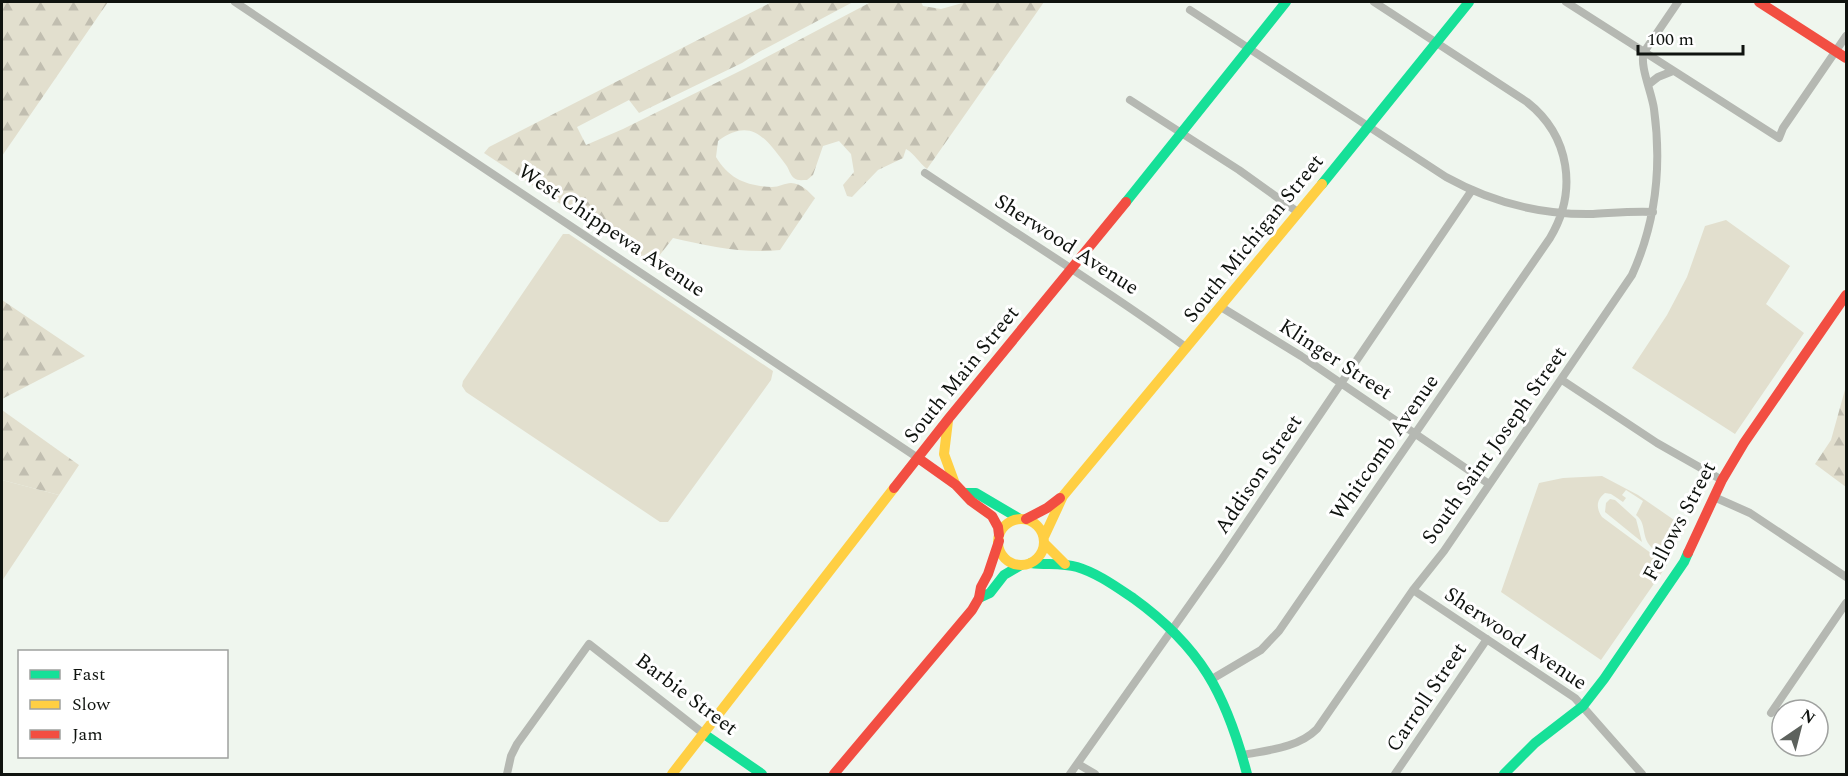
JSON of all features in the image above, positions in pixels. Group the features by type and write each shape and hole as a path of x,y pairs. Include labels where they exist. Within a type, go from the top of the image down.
{"main road":[{"name":"South Main Street","path":"672,774 949,418 1286,2"},
{"name":"South Michigan Street","path":"1044,540 1063,496 1299,213 1469,2"},
{"path":"1759,2 1846,58"},
{"name":"Fellows Street","path":"1504,774 1535,743 1583,706 1604,679 1684,562 1722,480 1744,443 1846,295"},
{"path":"949,418 944,454 956,485"},
{"name":"West Chippewa Avenue","path":"918,458 956,485 971,501 992,516 998,527 999,538"},
{"name":"West Chippewa Avenue","path":"965,493 976,493 1023,519"},
{"name":"South Michigan Street","path":"1023,519 1063,496"},
{"path":"834,774 972,610 979,598 999,538 1006,525 1023,519 1038,525 1044,540 1065,564"},
{"path":"999,538 1003,555 1008,560 1026,564 1065,564 1090,572 1149,609 1173,630 1196,656 1212,679 1233,721 1247,774"},
{"path":"979,598 990,593 1004,575 1040,555 1044,540"},
{"name":"Barbie Street","path":"704,734 762,774"}],"street":[{"name":"West Chippewa Avenue","path":"235,2 918,458"},
{"name":"Whitcomb Avenue","path":"1212,679 1261,650 1273,639 1550,238 1562,213 1567,183 1566,166 1562,150 1549,125 1527,102 1374,2"},
{"path":"1566,2 1779,138 1783,128 1846,36"},
{"path":"1644,52 1678,2"},
{"path":"1190,10 1446,177 1472,190 1512,204 1562,213 1653,212"},
{"name":"South Saint Joseph Street","path":"1243,755 1290,745 1311,736 1324,721 1413,590 1444,551 1632,275 1646,242 1656,193 1658,152 1656,122 1650,84 1641,59 1644,52"},
{"path":"1650,84 1658,77 1673,71"},
{"path":"1130,100 1239,170 1299,213"},
{"name":"Sherwood Avenue","path":"925,173 1071,270 1129,305 1187,348"},
{"name":"Addison Street","path":"1070,774 1173,630 1472,190"},
{"name":"Klinger Street","path":"1221,307 1341,383 1489,484"},
{"path":"1562,380 1657,443 1722,480"},
{"path":"1714,497 1750,513 1846,577"},
{"name":"Sherwood Avenue","path":"1413,590 1564,689 1583,706 1642,774"},
{"path":"1780,698 1846,603"},
{"name":"Carroll Street","path":"1395,774 1487,639"},
{"name":"Barbie Street","path":"507,774 511,756 517,744 589,644 704,734"},
{"path":"1078,764 1095,774"}],"green space":[{"path":"2,2 108,2 2,156"},
{"path":"772,2 853,2 742,63 639,113 629,100 577,127 586,145 746,68 871,2 921,2 923,6 941,9 966,2 1044,2 927,169 906,149 903,158 878,170 852,197 847,196 843,185 854,172 851,154 839,141 823,146 813,175 807,180 797,180 772,147 757,134 740,131 718,141 716,157 727,171 739,180 772,187 795,183 815,198 780,250 740,250 673,238 652,265 484,153 489,147"},
{"path":"1726,220 1790,266 1766,304 1804,333 1735,434 1632,368 1667,315 1687,277 1705,226"},
{"path":"563,234 569,234 773,371 771,380 668,522 660,522 466,392 462,386 463,381"},
{"path":"2,300 85,356 2,399"},
{"path":"1846,386 1846,487 1815,464 1831,440"},
{"path":"2,410 79,465 59,495 2,480"},
{"path":"1602,476 1638,495 1677,522 1657,552 1645,537 1642,523 1636,515 1643,501 1626,490 1622,495 1626,498 1623,502 1611,494 1605,493 1600,498 1598,507 1602,517 1667,565 1601,660 1501,592 1539,483 1563,478"},
{"path":"2,480 59,495 2,581"},
{"path":"1610,499 1615,500 1636,519 1642,542 1605,512 1606,503"}],"traffic: fast":[{"path":"1126,202 1286,2"},
{"path":"1322,184 1469,2"},
{"path":"965,493 976,493 1020,519"},
{"path":"1504,774 1535,743 1583,706 1604,679 1688,553"},
{"path":"1031,563 1071,566 1092,573 1133,598 1177,635 1208,674 1220,696 1239,745 1247,774"},
{"path":"979,598 990,593 1004,575 1021,565"},
{"path":"704,734 762,774"}],"traffic: slow":[{"path":"1044,537 1063,496 1322,184"},
{"path":"948,421 944,454 955,484"},
{"path":"672,774 894,488"},
{"path":"1021,519 1037,526 1044,542 1037,558 1021,565 1005,558 998,542 1005,526 1021,519"},
{"path":"1044,543 1065,564"}],"traffic: jam":[{"path":"1759,2 1846,58"},
{"path":"894,488 1126,202"},
{"path":"1688,553 1722,480 1744,443 1846,295"},
{"path":"918,458 956,485 971,501 992,516 998,527 999,535"},
{"path":"1026,519 1060,498"},
{"path":"834,774 972,610 979,598 999,541"}]}
